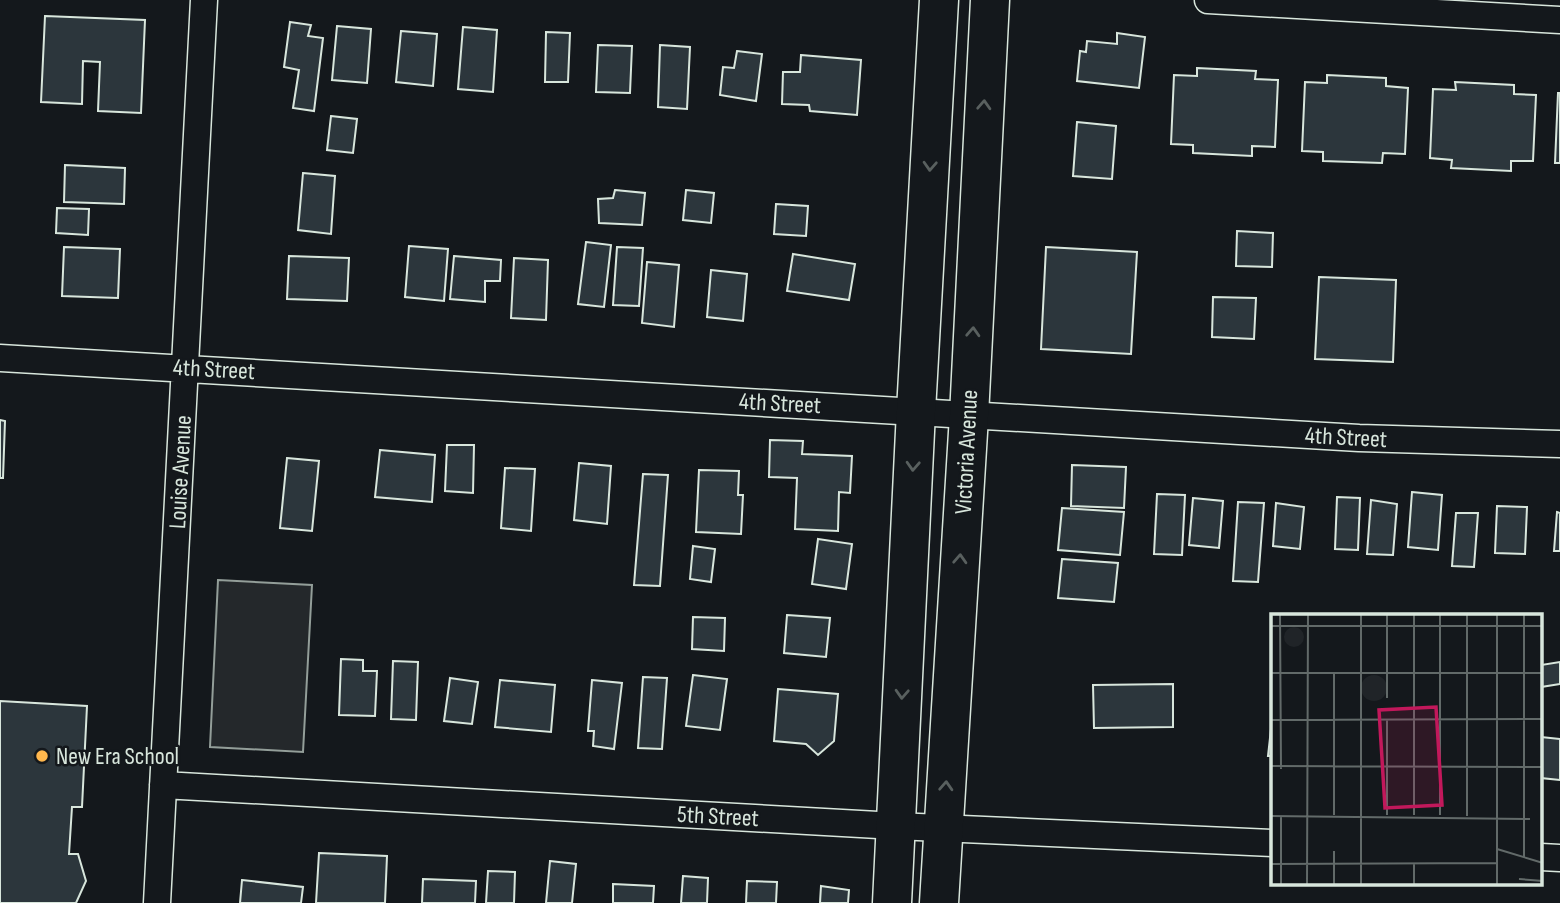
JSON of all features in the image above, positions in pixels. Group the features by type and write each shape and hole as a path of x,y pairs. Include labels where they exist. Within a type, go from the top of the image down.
{"main road":[{"path":"892,903 939,0"},
{"name":"Victoria Avenue","path":"939,903 969,416 990,0"}],"street":[{"name":"Louise Avenue","path":"157,903 204,0"},
{"path":"1208,0 1560,20"},
{"name":"4th Street","path":"0,358 1359,438 1560,444"},
{"name":"5th Street","path":"163,785 1271,844"},
{"path":"1542,857 1560,858"}],"shaded area":[{"path":"218,580 312,585 303,752 210,747"}],"building":[{"path":"45,16 145,20 141,113 98,111 100,62 83,61 82,104 41,102"},
{"path":"290,22 311,25 308,36 323,38 314,111 293,108 299,70 284,67"},
{"path":"337,26 371,29 367,83 332,80"},
{"path":"463,27 497,30 493,92 458,89"},
{"path":"401,31 437,34 433,86 396,82"},
{"path":"546,32 570,33 568,82 545,82"},
{"path":"1117,33 1145,37 1139,88 1077,81 1080,51 1086,52 1087,41 1117,44"},
{"path":"598,45 632,46 630,93 596,92"},
{"path":"660,45 690,47 687,109 658,107"},
{"path":"737,51 762,54 756,101 720,95 723,67 734,68"},
{"path":"801,55 861,60 857,115 810,111 809,105 782,104 783,72 800,72"},
{"path":"1197,68 1256,71 1255,79 1278,80 1275,147 1252,146 1252,156 1193,153 1193,145 1171,144 1174,75 1197,76"},
{"path":"1327,75 1386,78 1386,86 1408,88 1405,154 1383,153 1382,163 1323,161 1323,152 1302,151 1305,82 1327,83"},
{"path":"1455,82 1514,85 1514,94 1536,95 1533,161 1511,161 1511,171 1451,168 1452,160 1430,158 1433,89 1456,90"},
{"path":"1558,93 1560,163 1555,163"},
{"path":"331,116 357,119 353,153 327,150"},
{"path":"1077,122 1116,126 1112,179 1073,176"},
{"path":"65,165 125,168 124,204 64,202"},
{"path":"303,173 335,176 331,234 298,230"},
{"path":"615,190 645,193 642,225 599,223 598,199 613,198"},
{"path":"686,190 714,193 711,223 683,220"},
{"path":"776,204 808,206 806,236 774,234"},
{"path":"57,208 89,209 88,235 56,233"},
{"path":"1237,231 1273,233 1272,267 1236,266"},
{"path":"586,242 611,245 604,307 578,304"},
{"path":"409,246 448,249 444,301 405,297"},
{"path":"64,247 120,249 118,298 62,296"},
{"path":"617,247 643,248 639,306 613,305"},
{"path":"1046,247 1137,252 1131,354 1041,349"},
{"path":"793,254 855,264 849,300 787,291"},
{"path":"289,256 349,258 347,301 287,299"},
{"path":"454,256 501,260 500,281 485,281 485,302 450,299"},
{"path":"514,258 548,260 546,320 511,318"},
{"path":"647,262 679,265 674,327 642,323"},
{"path":"711,270 747,274 743,321 707,317"},
{"path":"1319,277 1396,280 1393,362 1315,359"},
{"path":"1213,297 1256,298 1254,339 1212,337"},
{"path":"0,420 5,421 3,478 0,478"},
{"path":"770,440 803,441 802,454 852,456 850,493 839,492 838,531 795,529 797,478 769,477"},
{"path":"447,445 474,445 473,493 445,491"},
{"path":"380,450 435,455 432,502 375,497"},
{"path":"287,458 319,461 312,531 280,528"},
{"path":"579,463 611,466 607,524 574,520"},
{"path":"1072,465 1126,467 1124,508 1071,506"},
{"path":"505,468 535,469 531,531 501,528"},
{"path":"699,470 739,471 738,495 743,495 741,534 696,532"},
{"path":"643,474 668,475 660,586 634,585"},
{"path":"1412,492 1442,495 1438,550 1408,547"},
{"path":"1157,494 1185,495 1182,555 1154,554"},
{"path":"1337,497 1360,498 1358,550 1335,549"},
{"path":"1193,498 1223,501 1219,548 1189,545"},
{"path":"1371,500 1397,504 1393,555 1367,554"},
{"path":"1238,502 1264,503 1258,582 1233,581"},
{"path":"1276,503 1304,507 1300,549 1273,546"},
{"path":"1497,506 1527,507 1525,554 1495,553"},
{"path":"1062,508 1124,512 1120,555 1058,550"},
{"path":"1557,512 1560,513 1560,551 1554,551"},
{"path":"1456,513 1478,513 1474,567 1452,566"},
{"path":"818,539 852,544 846,589 812,584"},
{"path":"693,546 715,549 711,582 690,579"},
{"path":"1062,559 1118,563 1114,602 1058,598"},
{"path":"787,615 830,618 826,657 784,653"},
{"path":"693,617 725,618 724,651 692,649"},
{"path":"341,659 363,660 363,671 377,671 375,716 339,715"},
{"path":"393,661 418,662 416,720 391,719"},
{"path":"1560,662 1560,684 1542,687 1542,665"},
{"path":"693,675 727,679 720,730 686,726"},
{"path":"643,677 667,678 662,749 638,748"},
{"path":"450,678 478,682 472,724 444,721"},
{"path":"500,680 555,685 551,732 495,727"},
{"path":"592,680 622,683 614,749 593,746 594,731 588,731"},
{"path":"1173,684 1173,727 1094,728 1093,685"},
{"path":"778,689 838,694 834,741 818,755 806,744 774,741"},
{"name":"New Era School","path":"0,701 87,706 82,807 72,807 69,854 78,854 86,881 76,903 0,903"},
{"path":"1271,729 1271,756 1268,756"},
{"path":"1542,737 1560,739 1560,780 1542,778"},
{"path":"319,853 387,856 385,903 316,903"},
{"path":"550,861 576,864 572,903 546,903"},
{"path":"488,871 515,872 514,903 486,903"},
{"path":"683,876 708,878 707,903 681,903"},
{"path":"423,879 476,881 475,903 422,903"},
{"path":"242,880 303,887 301,903 240,903"},
{"path":"747,881 777,882 776,903 746,903"},
{"path":"613,884 654,886 653,903 613,903"},
{"path":"821,886 849,890 848,903 820,903"}],"place":[{"name":"New Era School","path":"42,756"}]}
